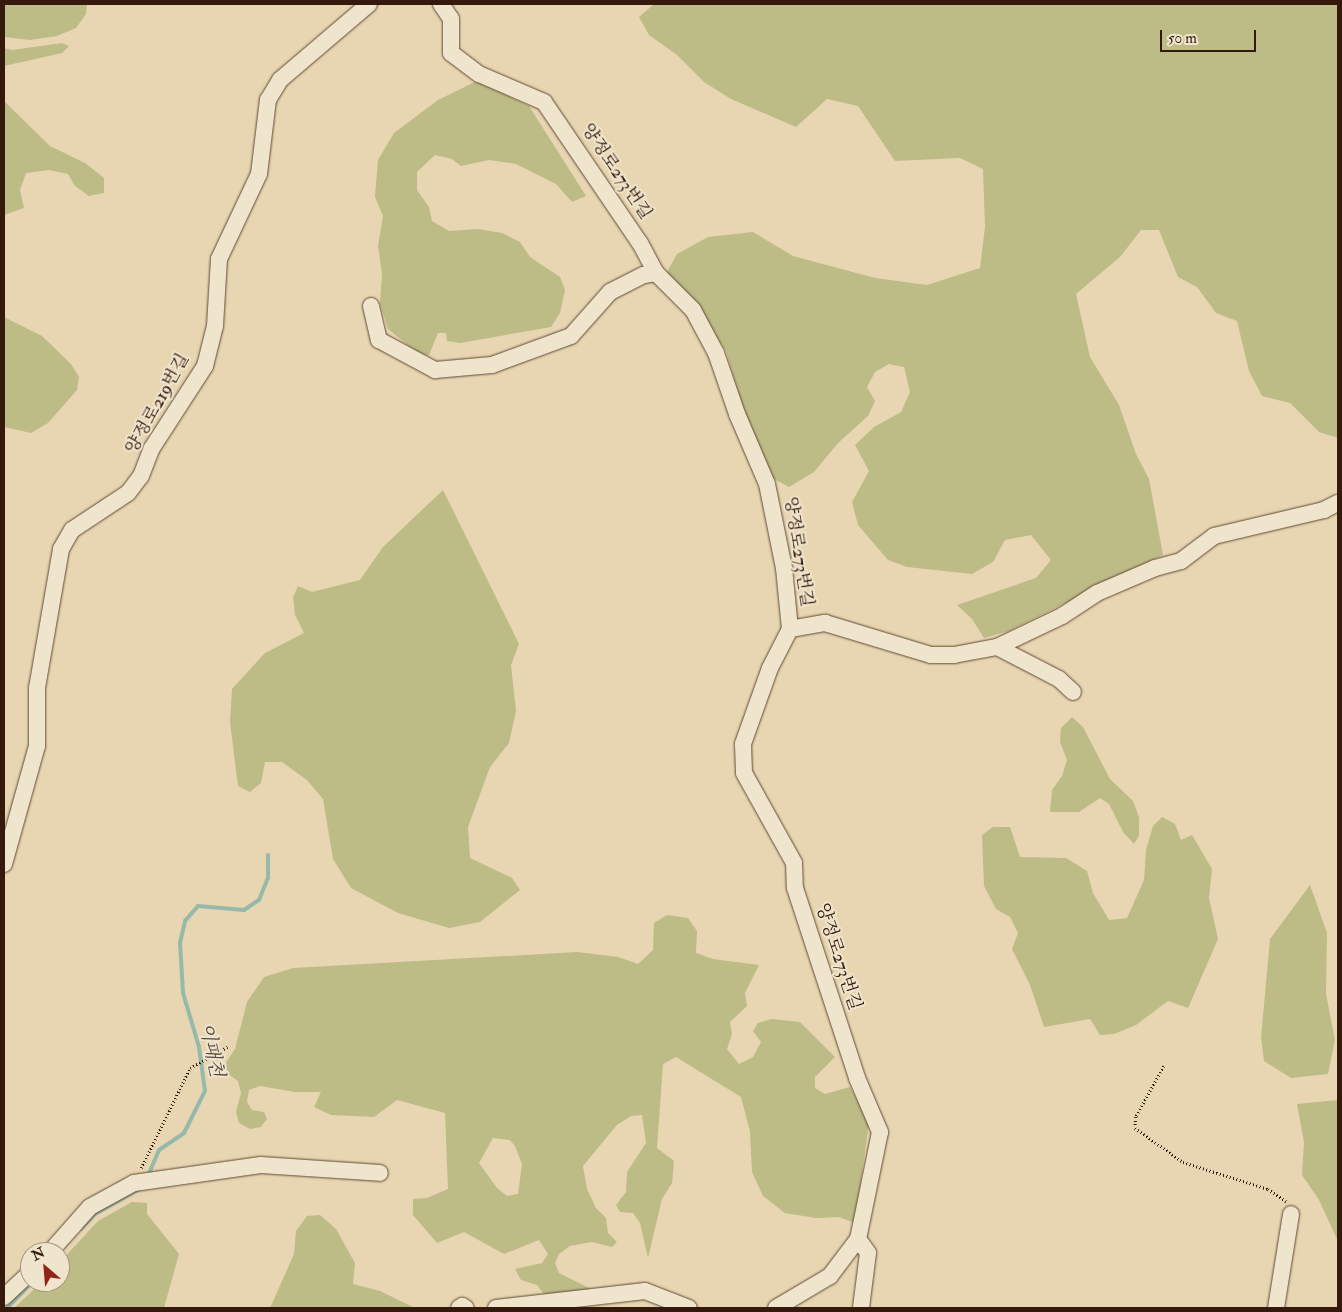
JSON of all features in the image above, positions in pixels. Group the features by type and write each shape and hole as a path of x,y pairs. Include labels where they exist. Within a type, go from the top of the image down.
{"street":[{"name":"양정로219번길","path":"4,864 37,746 37,688 61,549 72,530 128,493 141,476 152,448 205,366 216,326 219,259 259,174 268,100 280,80 369,4"},
{"name":"양정로273번길","path":"441,4 452,19 451,53 479,74 544,102 640,243 656,273 693,310 716,353 737,414 767,484 784,568 790,629 770,668 743,744 744,773 794,863 795,888 857,1078 880,1132 858,1239"},
{"path":"372,306 379,340 435,370 492,365 571,336 610,292 644,274 656,273"},
{"path":"790,629 825,623 931,655 954,655 997,647 1062,616 1097,593 1155,568 1181,561 1214,536 1291,519 1338,504"},
{"path":"997,647 1059,679 1073,692"},
{"path":"59,1242 90,1207 135,1182 261,1165 380,1173"},
{"path":"1276,1308 1292,1214"},
{"path":"776,1308 830,1276 858,1239 868,1253 861,1308"},
{"path":"4,1297 20,1282"},
{"path":"496,1308 645,1291 689,1308"},
{"path":"459,1308 462,1306 466,1308"}],"path":[{"path":"135,1182 193,1066 227,1047"},
{"path":"1164,1066 1136,1117 1135,1128 1183,1162 1268,1188 1286,1201 1292,1214"}],"shaded area":[{"path":"4,4 87,4 86,14 76,28 57,36 30,40 4,37"},
{"path":"654,4 1338,4 1338,438 1319,432 1290,403 1262,396 1249,371 1237,321 1216,313 1197,287 1178,277 1159,230 1141,230 1120,257 1076,294 1090,357 1119,405 1136,454 1149,479 1163,555 1009,631 984,638 972,619 957,605 1036,578 1051,560 1031,535 1005,540 993,562 972,574 907,567 888,560 858,525 852,502 869,471 855,445 874,427 901,412 910,392 904,367 889,364 875,372 867,387 875,401 868,416 838,443 814,472 789,487 774,479 746,418 726,351 694,301 666,274 677,254 708,237 753,232 793,256 875,278 927,285 980,268 985,227 983,169 960,158 895,161 858,106 827,99 796,127 731,99 704,82 677,55 649,35 639,17"},
{"path":"62,43 69,46 62,53 4,66 4,48 12,50"},
{"path":"477,81 529,106 586,196 572,202 556,184 516,164 489,160 461,166 452,159 435,155 417,172 417,190 429,207 432,221 449,231 478,229 502,233 520,242 530,257 560,277 565,290 560,313 551,327 460,343 447,341 446,333 438,333 429,355 420,355 388,329 380,303 382,274 378,246 383,216 375,197 378,160 394,133 438,100"},
{"path":"4,101 50,146 85,163 104,178 104,193 89,196 75,186 68,174 49,170 26,173 20,190 24,208 4,215"},
{"path":"4,317 42,336 71,364 79,377 77,390 48,423 31,433 4,427"},
{"path":"443,490 519,644 511,665 516,711 509,743 490,767 468,827 470,858 512,878 520,890 480,922 449,928 398,913 351,888 333,859 323,799 307,780 282,762 265,762 261,783 250,792 238,786 230,722 232,689 265,653 304,633 295,615 293,597 298,586 312,592 360,580 383,547"},
{"path":"1072,717 1083,727 1110,779 1133,801 1139,817 1139,836 1134,844 1123,832 1109,804 1100,798 1079,812 1050,812 1052,790 1062,776 1067,760 1060,742 1061,728"},
{"path":"1162,817 1175,824 1181,840 1192,835 1212,869 1209,898 1218,939 1188,1008 1168,1001 1136,1025 1114,1034 1100,1035 1090,1019 1044,1027 1030,985 1012,949 1018,933 1010,917 996,909 984,886 982,835 993,827 1010,827 1020,857 1066,858 1087,871 1093,893 1109,920 1127,918 1144,880 1146,850 1153,826"},
{"path":"1310,885 1327,933 1326,994 1335,1040 1328,1074 1291,1078 1264,1061 1261,1038 1270,939"},
{"path":"667,915 688,918 697,931 696,953 713,959 759,965 745,993 747,1006 730,1022 732,1034 727,1049 739,1064 753,1057 761,1042 753,1031 758,1023 772,1019 800,1022 835,1057 815,1077 815,1088 825,1094 850,1087 869,1123 855,1223 839,1217 816,1218 785,1213 763,1196 752,1172 750,1132 741,1097 676,1057 663,1064 657,1148 674,1161 672,1183 662,1199 648,1258 640,1223 633,1213 620,1212 616,1205 626,1192 627,1172 646,1143 642,1115 631,1116 617,1125 583,1166 587,1189 596,1208 606,1218 608,1233 617,1242 612,1247 592,1242 570,1246 559,1254 555,1263 559,1273 593,1290 544,1294 537,1285 521,1280 515,1269 542,1263 548,1254 539,1240 504,1254 464,1232 437,1243 413,1215 413,1199 427,1198 448,1189 445,1113 397,1100 374,1117 331,1115 314,1107 321,1092 295,1092 260,1086 249,1090 247,1102 252,1110 264,1112 267,1119 261,1127 250,1129 239,1123 236,1112 241,1093 238,1081 228,1074 225,1064 235,1049 247,1002 264,977 293,968 577,952 618,957 638,964 653,950 654,923","holes":["493,1138 510,1140 515,1146 522,1164 518,1194 507,1196 497,1188 479,1163"]},
{"path":"1338,1100 1338,1237 1336,1237 1319,1200 1302,1175 1304,1142 1297,1104"},
{"path":"132,1202 147,1203 147,1214 179,1254 164,1308 14,1308 31,1292 70,1292 70,1251 98,1221"},
{"path":"320,1215 336,1229 355,1263 353,1284 380,1291 415,1308 270,1308 294,1254 296,1231 307,1216"}],"waterway":[{"name":"이패천","path":"148,1176 159,1150 184,1133 205,1091 199,1047 183,993 180,943 185,921 198,906 244,910 259,900 268,878 268,855"},
{"name":"이패천","path":"81,1229 95,1214 143,1187"},
{"name":"이패천","path":"7,1308 22,1292"}]}
